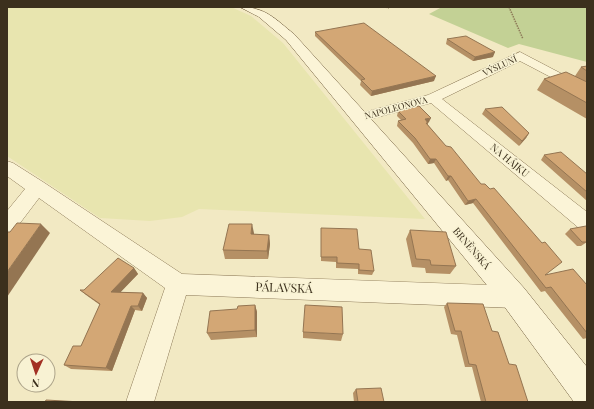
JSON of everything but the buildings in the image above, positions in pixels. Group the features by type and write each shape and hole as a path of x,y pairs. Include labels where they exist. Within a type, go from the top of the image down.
{"main road":[{"name":"BRNĚNSKÁ","path":"245,7 263,15 290,37 514,297 587,392"}],"street":[{"name":"VÝSLUNÍ","path":"433,98 520,56 587,92"},
{"name":"NAPOLEONOVA","path":"355,114 433,98"},
{"name":"NA HÁJKU","path":"433,98 587,223"},
{"path":"7,167 178,284 140,402"},
{"path":"7,225 37,187"},
{"name":"PÁLAVSKÁ","path":"178,284 514,297"}],"path":[{"path":"509,7 523,40"}],"shaded area":[{"path":"7,7 231,7 251,16 283,43 425,219 199,209 182,217 150,221 100,218 7,156"}],"green space":[{"path":"442,7 587,7 587,62 519,44 508,48 429,14"}]}
